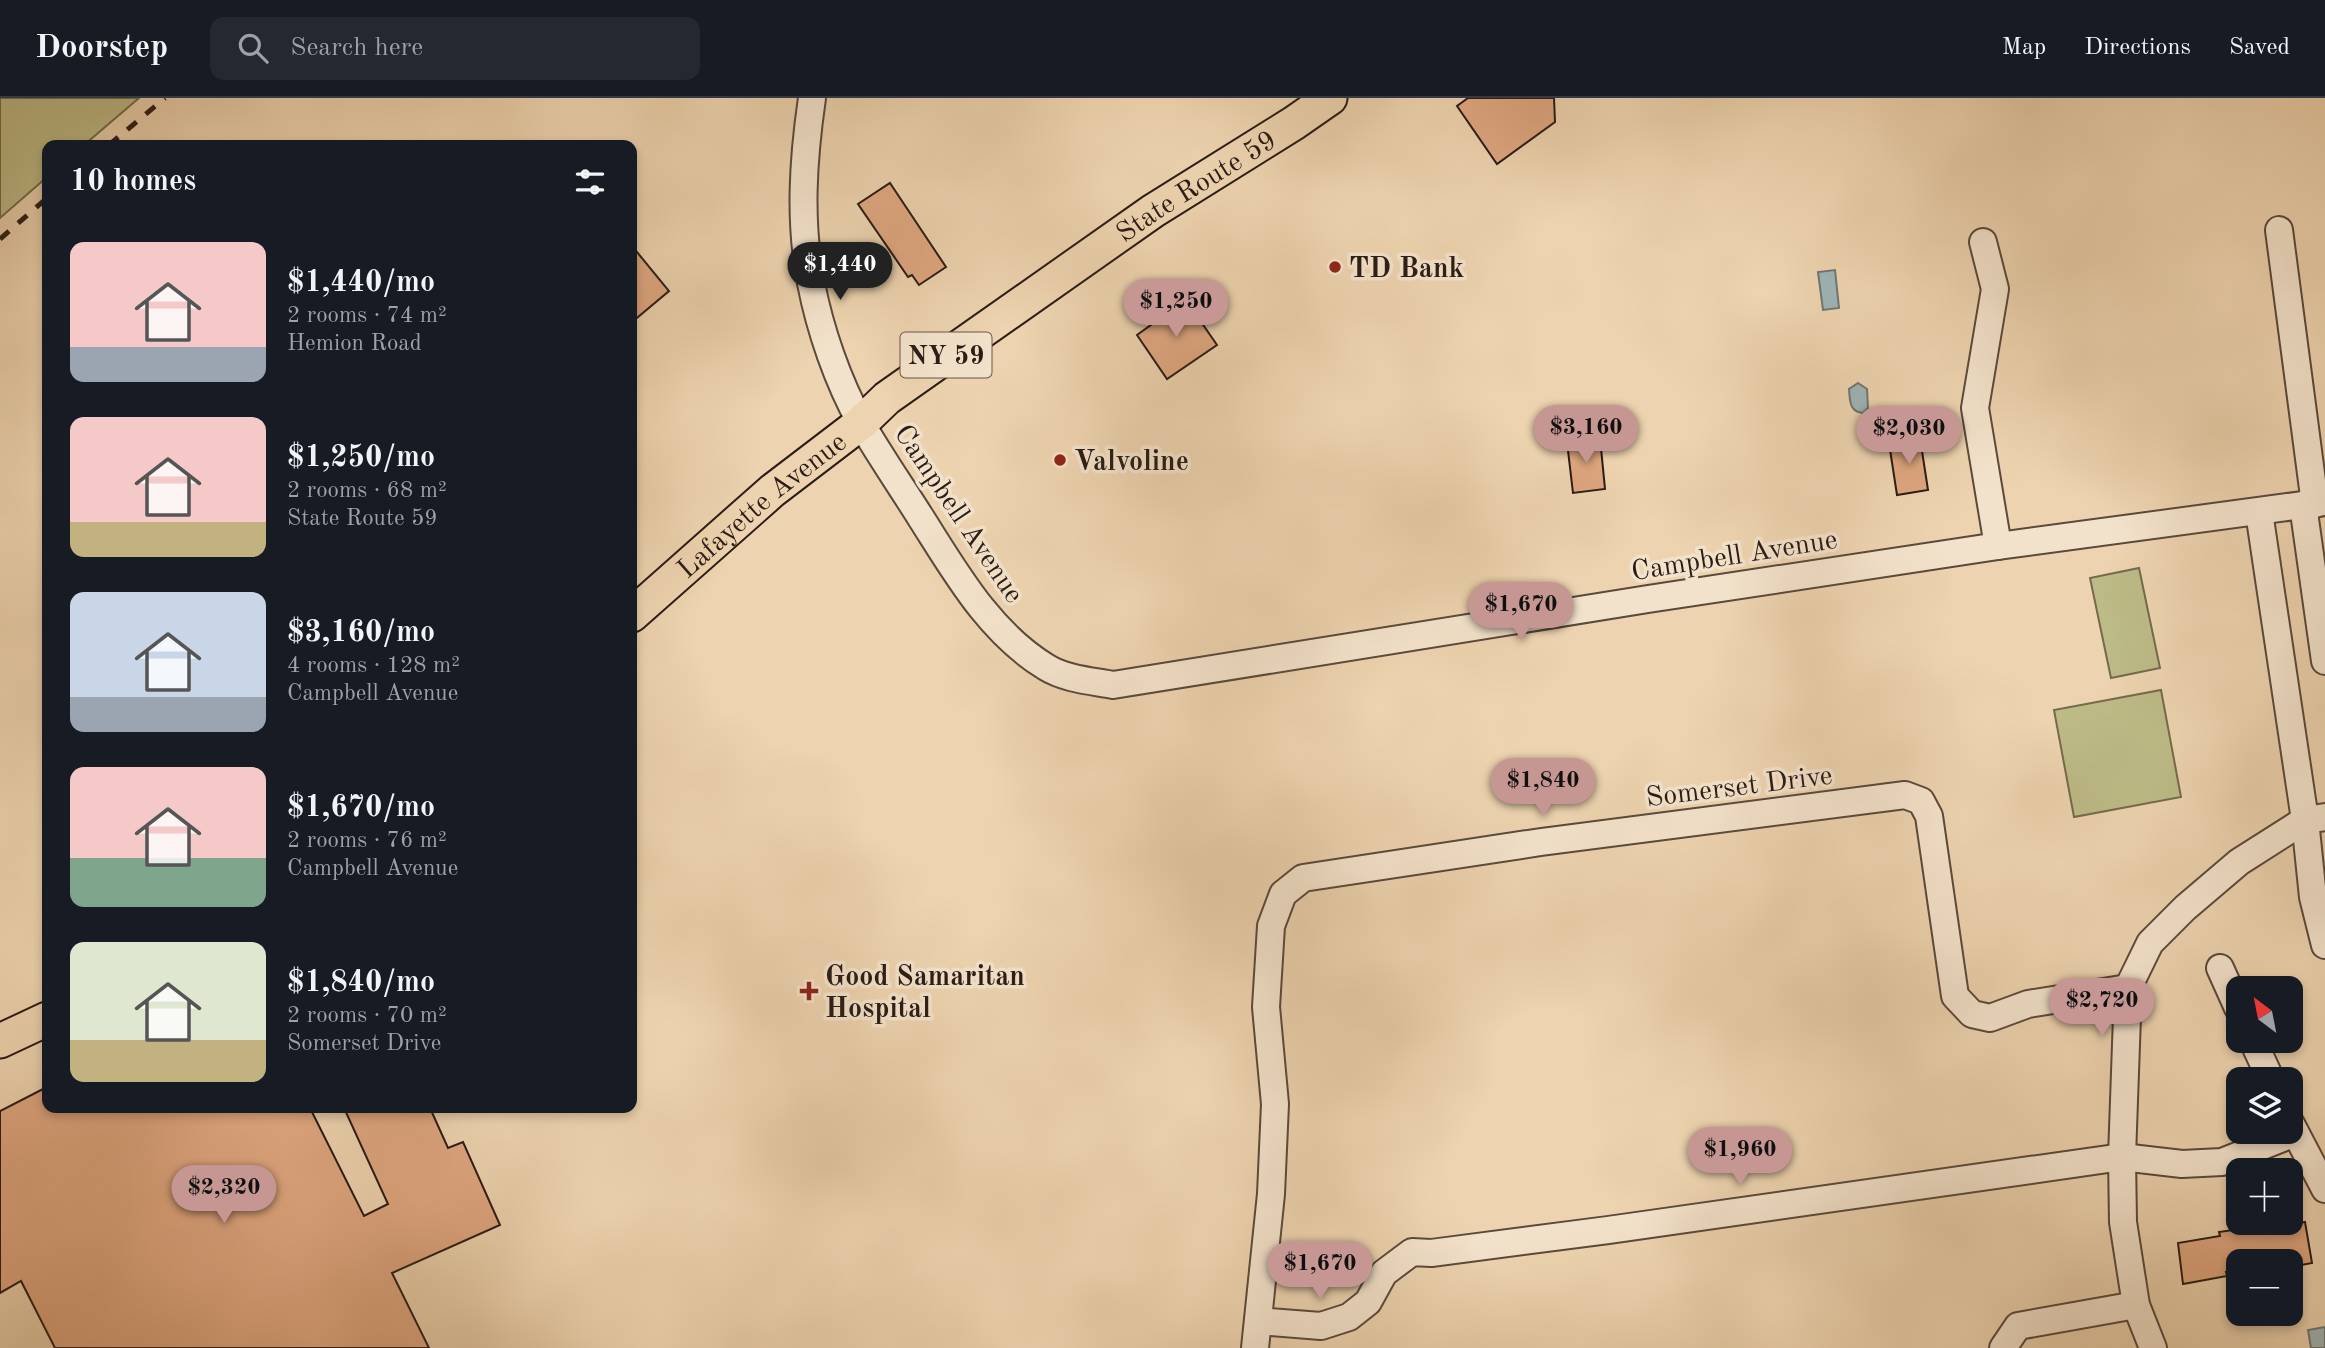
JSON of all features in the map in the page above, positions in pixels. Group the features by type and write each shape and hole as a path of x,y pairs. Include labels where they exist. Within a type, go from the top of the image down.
{"main road":[{"name":"State Route 59","path":"861,423 907,383 1153,211 1203,177 1294,124 1330,98"},
{"name":"Lafayette Avenue","path":"637,611 772,491 861,423"},
{"path":"0,1041 42,1021"}],"street":[{"name":"Campbell Avenue","path":"812,98 803,186 804,242 811,286 843,386 861,423 969,593 1011,641 1048,669 1083,679 1113,685 1577,609 1998,546 2314,504"},
{"path":"2279,230 2314,504 2325,660"},
{"path":"1983,242 1995,289 1975,408 1998,546"},
{"path":"2259,512 2315,818 2313,897 2325,945"},
{"name":"Somerset Drive","path":"1255,1348 1271,1194 1275,1104 1266,1007 1271,926 1283,894 1303,878 1541,842 1905,795 1922,801 1929,816 1955,996 1972,1014 1990,1018 2028,1004 2128,988"},
{"path":"2153,1348 2136,1305 2123,1222 2122,1157 2128,988 2150,943 2185,908 2239,862 2315,818"},
{"path":"2220,968 2226,981"},
{"path":"1258,1321 1321,1326 1349,1317 1368,1302 1384,1273 1412,1252 1431,1253 1621,1228 2122,1157 2182,1164 2222,1162 2260,1144"},
{"path":"2301,1144 2325,1189"},
{"path":"2003,1348 2018,1326 2136,1305"}],"shaded area":[{"path":"0,98 139,98 90,140 42,140 42,181 0,218"},
{"path":"2139,568 2160,668 2111,678 2090,578"},
{"path":"2161,690 2181,797 2074,817 2054,710"}],"water":[{"path":"1835,270 1839,308 1823,310 1818,272"},
{"path":"1858,383 1867,389 1868,408 1863,413 1855,410 1850,401 1849,389"},
{"path":"2325,1327 2325,1348 2311,1348 2308,1330"}],"building":[{"path":"1468,98 1554,98 1555,122 1497,164 1457,106"},
{"path":"890,183 946,267 919,285 912,275 908,277 858,204"},
{"path":"637,252 669,291 637,318"},
{"path":"1186,300 1217,345 1167,379 1137,335 1155,322 1152,318 1165,309 1168,313"},
{"path":"1600,438 1605,489 1573,493 1567,442"},
{"path":"1920,438 1928,490 1897,495 1889,443"},
{"path":"42,1090 42,1113 312,1113 364,1216 388,1204 346,1113 432,1113 448,1148 463,1142 500,1225 392,1273 429,1348 55,1348 21,1281 0,1293 0,1111"},
{"path":"2303,1222 2312,1263 2303,1265 2303,1249 2226,1249 2226,1276 2183,1284 2178,1243 2220,1236 2219,1232 2226,1231 2226,1235 2303,1235"}],"railway":[{"path":"115,140 165,98"},
{"path":"0,239 42,202"}],"place":[{"name":"TD Bank","path":"1335,267"},
{"name":"Valvoline","path":"1060,460"},
{"name":"Good Samaritan Hospital","path":"809,991"}]}
